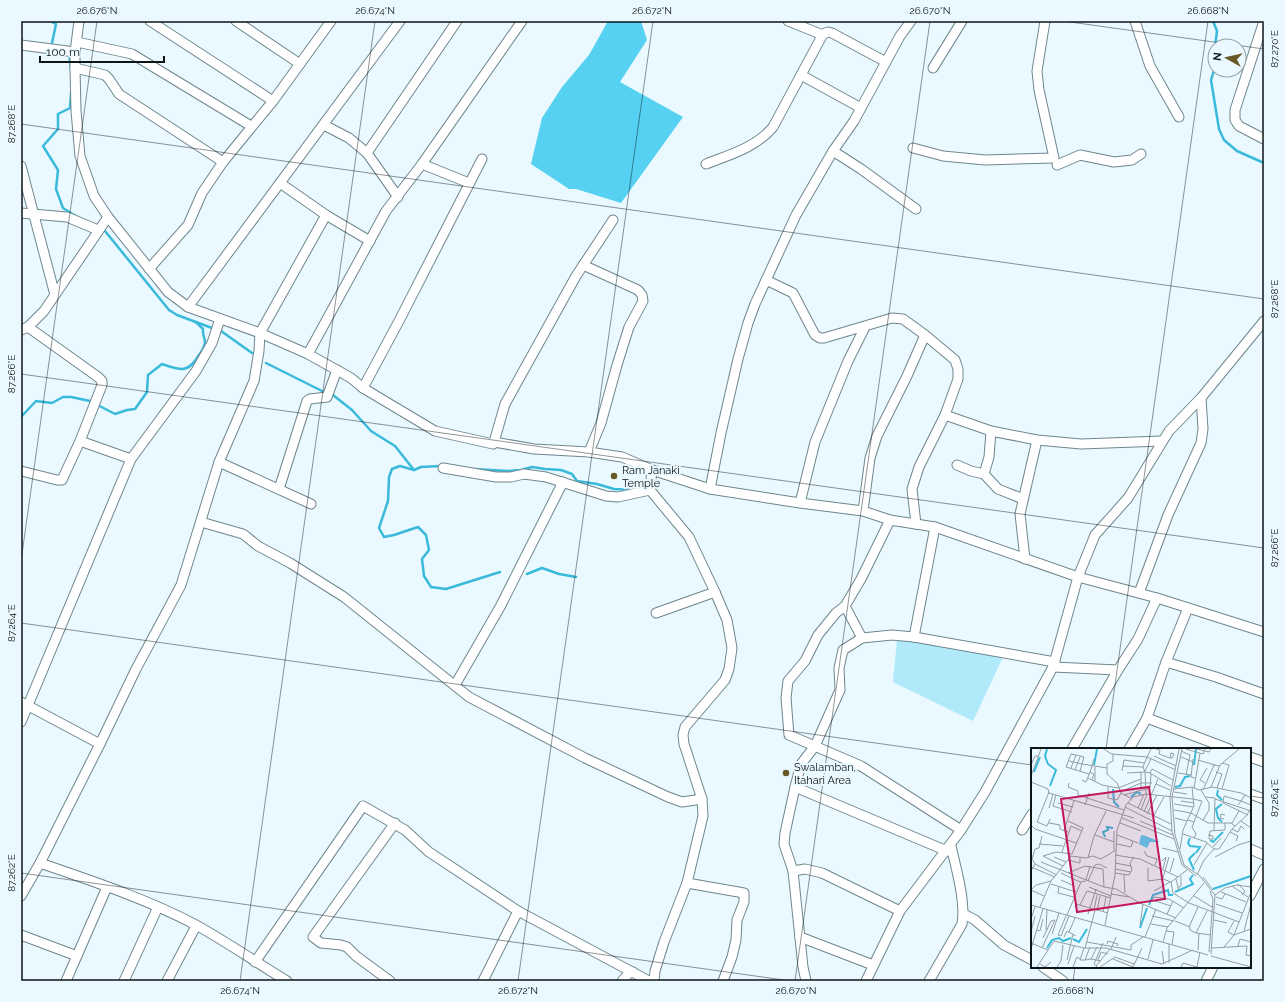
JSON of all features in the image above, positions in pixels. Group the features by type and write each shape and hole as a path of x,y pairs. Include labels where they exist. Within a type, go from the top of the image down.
{"street":[{"path":"80,21 74,68 76,111 80,156 94,196 108,217 168,292 188,307 260,333 308,354 351,378 363,388 436,431 493,444 494,442 534,449 589,452 622,457 652,470 710,489 863,511 890,520 935,527 1078,577 1158,598 1264,632"},
{"path":"150,21 273,100"},
{"path":"236,21 300,64"},
{"path":"149,269 188,225 202,193 223,162 273,100 331,21"},
{"path":"188,307 400,21"},
{"path":"367,153 456,21"},
{"path":"308,354 386,211 422,164 522,21"},
{"path":"788,21 823,34 828,32 832,33 886,62"},
{"path":"710,489 721,433 754,304 796,215 833,151 854,121 900,36 911,21"},
{"path":"933,68 962,21"},
{"path":"912,148 943,156 985,160 1054,158 1039,90 1037,71 1045,21"},
{"path":"1135,21 1150,66 1179,117"},
{"path":"1264,21 1235,110 1235,120 1239,126 1264,139"},
{"path":"706,164 737,152 762,138 773,127 823,34"},
{"path":"77,42 132,54 251,126"},
{"path":"21,45 75,52"},
{"path":"74,68 105,75 119,94 223,162"},
{"path":"801,75 861,108"},
{"path":"324,125 349,138 367,153 398,197"},
{"path":"833,151 861,169 916,209"},
{"path":"1057,165 1080,155 1114,162 1132,160 1141,154"},
{"path":"363,388 482,159"},
{"path":"422,164 469,183"},
{"path":"21,166 55,295"},
{"path":"280,183 326,215 370,241"},
{"path":"21,213 67,217 98,230"},
{"path":"21,896 40,863 136,669 181,585 219,462 254,380 259,351 260,333 326,215"},
{"path":"21,471 62,480 80,441 102,385 102,381 98,377 24,329 44,312 108,217"},
{"path":"494,442 505,404 576,276 613,220"},
{"path":"583,265 638,290 642,295 643,301 630,327 617,365 601,423 589,452"},
{"path":"766,280 793,293 815,335 820,338 892,318 903,320 925,335 954,360 958,369 958,379 945,415 919,467 912,488 916,524"},
{"path":"21,722 25,703 131,459 196,371 212,343 220,318"},
{"path":"866,981 900,911 949,848 985,792 1054,665 1078,577 1095,535 1128,498 1169,431 1201,398 1264,321"},
{"path":"800,503 815,442 848,361 864,327"},
{"path":"863,511 870,458 877,436 907,376 925,335"},
{"path":"279,489 307,401 310,399 327,397 337,370"},
{"path":"1139,593 1168,515 1201,443 1203,429 1201,398"},
{"path":"945,415 991,431 1037,440 1081,444 1162,441"},
{"path":"984,474 989,457 991,431"},
{"path":"1025,559 1020,514 1037,440"},
{"path":"80,441 131,459"},
{"path":"219,462 311,504"},
{"path":"957,465 971,471 984,474 998,489 1023,499"},
{"path":"443,468 496,477 511,477 524,474 546,477 606,496 618,497 650,490"},
{"path":"652,470 650,490 689,537 727,620 732,648 729,669 725,680 685,727 683,735 684,744 702,799 703,816 687,883 662,949 655,971 654,981"},
{"path":"455,685 500,607 563,482"},
{"path":"890,520 861,579 845,606 836,613 818,635 805,660 788,681 786,698 789,735 862,766 961,830"},
{"path":"201,522 243,534 258,546 290,563 344,597 469,697 485,706 585,758 658,792 682,802 702,799"},
{"path":"914,637 935,527"},
{"path":"656,613 715,592"},
{"path":"1073,748 1138,639 1158,598"},
{"path":"845,606 862,638"},
{"path":"1129,748 1147,718 1166,662 1188,608"},
{"path":"806,981 803,968 793,871 784,844 785,833 801,764 815,746 840,690 839,668 843,650 862,638 892,635 914,637 1054,665 1118,670"},
{"path":"1166,662 1216,677 1264,694"},
{"path":"25,703 100,744"},
{"path":"1147,718 1226,748"},
{"path":"1251,757 1264,762"},
{"path":"795,787 949,848"},
{"path":"1251,794 1264,799"},
{"path":"255,962 363,806 395,823 429,852 518,911 649,981"},
{"path":"1022,830 1031,816"},
{"path":"384,979 356,956 348,947 321,943 313,937 395,823"},
{"path":"929,981 962,924 964,914 958,879 949,848"},
{"path":"1251,849 1264,855"},
{"path":"40,863 158,907 196,926 288,981"},
{"path":"1251,894 1264,868"},
{"path":"793,871 805,869 822,873 900,911"},
{"path":"687,883 744,893 744,902 737,920 736,940 724,981"},
{"path":"66,981 107,887"},
{"path":"124,981 158,907"},
{"path":"483,981 518,911"},
{"path":"964,914 975,920 1004,945 1031,959"},
{"path":"166,981 196,926"},
{"path":"21,935 77,956"},
{"path":"800,937 874,965"},
{"path":"1044,968 1063,981"},
{"path":"1206,981 1212,968"},
{"path":"622,981 628,973 633,972"}],"shaded area":[{"path":"608,21 641,21 647,40 620,82 683,117 621,203 576,189 569,189 531,164 542,118 562,87 589,55"},
{"path":"897,639 1004,655 973,721 893,682"}],"waterway":[{"path":"50,21 56,24 52,43"},
{"path":"1213,21 1217,31 1216,38"},
{"path":"69,55 71,68"},
{"path":"1212,78 1219,129 1224,140 1237,151 1264,163"},
{"path":"71,93 70,108 58,114 58,129 43,146 58,170 56,189 63,208 77,217"},
{"path":"105,231 169,310 177,315 212,328"},
{"path":"21,417 36,401 52,403 63,397 90,401 115,414 135,409 147,392 148,375 162,364 183,369 187,368 195,361 203,348 205,341 203,329 196,322"},
{"path":"221,331 252,353"},
{"path":"266,363 322,391"},
{"path":"333,395 352,410 371,431 395,446 414,470"},
{"path":"441,466 421,467 414,470 400,466 392,469 389,477 388,501 379,528 384,537 418,527 426,535 429,550 422,559 424,576 431,587 446,589 500,572"},
{"path":"474,469 508,471 532,467 561,470 572,474 577,481 597,484 614,489 632,490"},
{"path":"527,574 542,568 559,574 576,577"}],"place":[{"name":"Ram Janaki Temple","path":"614,476"},
{"name":"Swalamban, Itahari Area","path":"786,773"}]}
